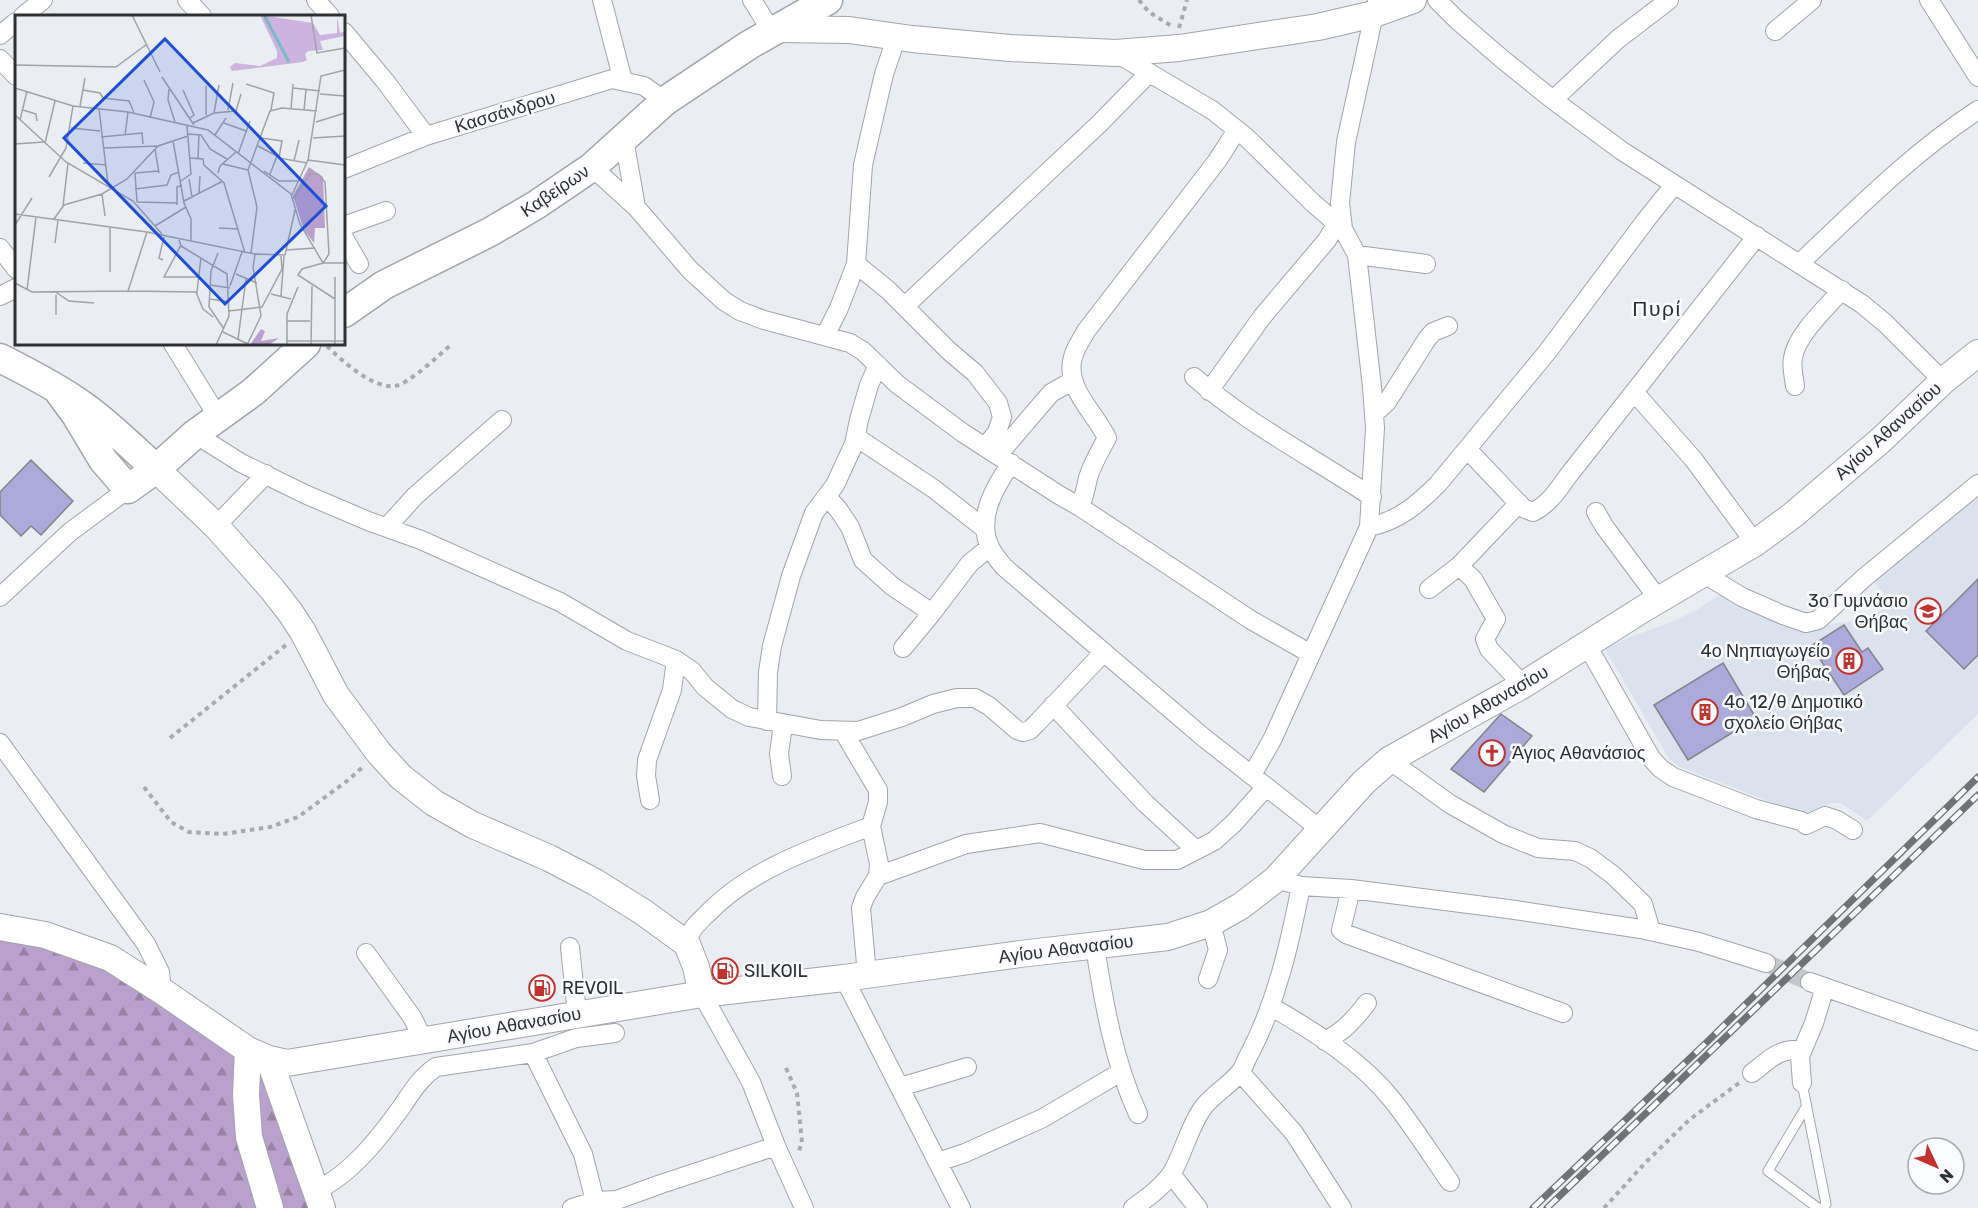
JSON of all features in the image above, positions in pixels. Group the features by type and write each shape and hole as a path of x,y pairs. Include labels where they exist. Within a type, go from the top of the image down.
{"main road":[{"name":"Καβείρων","path":"345,312 384,285 490,232 536,205 592,167 665,101 766,35 828,0"},
{"path":"766,35 849,30 1010,48 1116,52 1179,48 1348,22 1375,7 1413,0"},
{"path":"57,389 76,415 103,460 128,489 252,392 305,345"},
{"name":"Αγίου Αθανασίου","path":"259,1054 287,1063 702,994 1168,937 1211,922 1241,906 1276,879 1364,782 1389,760 1523,685 1755,543 1881,440 1943,381 1978,352"},
{"path":"0,358 57,389 106,423 216,526 290,612 336,696 379,753 401,777 434,803 473,825 549,858 595,882 643,912 687,944 696,967 702,994"},
{"path":"0,927 45,934 110,958 259,1054 319,1199"},
{"path":"259,1054 246,1095 249,1137 270,1208"}],"street":[{"path":"24,15 43,0"},
{"path":"187,0 201,15"},
{"path":"602,0 623,81"},
{"path":"752,0 766,35"},
{"path":"1437,0 1457,20 1553,100 1622,152 1842,290 1885,323 1943,381"},
{"path":"1553,100 1618,39 1669,0"},
{"path":"1775,30 1812,0"},
{"path":"1929,0 1978,77"},
{"path":"1209,391 1262,317 1340,227 1346,142 1375,7"},
{"path":"0,35 15,23"},
{"path":"345,33 385,81 426,136"},
{"path":"825,336 856,264 863,165 881,84 897,36"},
{"path":"1116,52 1212,110 1237,130 1340,227 1357,255 1365,311 1374,414 1374,467 1369,527 1272,740 1252,775"},
{"path":"0,59 15,75"},
{"path":"905,306 1099,124 1149,73"},
{"name":"Κασσάνδρου","path":"345,169 426,136 612,79 644,86 665,101"},
{"path":"1800,263 1910,159 1944,132 1978,110"},
{"path":"1080,507 1086,494 1088,478 1094,461 1107,438 1072,381 1070,368 1073,354 1086,331 1217,160 1237,130"},
{"path":"624,139 636,207"},
{"path":"592,167 636,207 690,270 724,301 740,311 764,320 825,336 863,351 897,384 963,433 1251,620 1311,654"},
{"path":"1369,527 1391,521 1419,503 1548,351 1674,185"},
{"path":"345,226 386,211"},
{"path":"1467,449 1523,508 1533,512 1548,501 1757,236"},
{"path":"345,240 359,264"},
{"path":"0,248 15,268"},
{"path":"1357,255 1426,264"},
{"path":"856,264 905,306 949,351 975,373 998,403 1002,417 997,432 997,485 987,507 985,529 990,547 1004,567 1203,737 1320,829"},
{"path":"0,296 15,288"},
{"path":"1795,386 1792,357 1812,324 1842,290"},
{"path":"1374,414 1387,402 1427,339 1433,332 1448,326"},
{"path":"173,345 207,426 241,463 307,495 421,540 560,602 627,641 676,660 692,671 705,687 732,709 749,717 843,731 858,731 933,704 957,698 975,698 989,706 1017,730 1023,732 1030,730 1104,652"},
{"path":"782,776 768,672 778,625 791,576 814,513 827,497 846,463 856,437 869,386 878,365"},
{"path":"1194,377 1209,391 1284,442 1372,496"},
{"path":"998,455 1051,393 1072,381"},
{"path":"1635,393 1694,460 1755,543"},
{"path":"387,527 415,496 502,420"},
{"path":"856,437 934,489 985,529"},
{"path":"216,526 266,474"},
{"path":"1704,574 1742,597 1784,615 1806,623 1818,620 1978,484"},
{"path":"0,597 70,532 128,489"},
{"path":"827,497 850,527 863,560 892,586 932,613"},
{"path":"1429,589 1459,566 1520,503"},
{"path":"1596,512 1659,600"},
{"path":"903,648 970,563 990,547"},
{"path":"1459,566 1473,579 1496,619 1485,639 1489,649 1523,685"},
{"path":"1587,645 1651,758 1660,768 1673,777 1755,809 1802,821 1806,825 1825,816 1854,830"},
{"path":"650,800 646,776 647,760 672,690 676,660"},
{"path":"1053,705 1144,803 1196,850"},
{"path":"843,731 878,790 878,802 871,826 879,864 879,876 865,897 861,908 855,977 900,1087 961,1208"},
{"path":"0,743 146,944 160,972 162,991"},
{"path":"1389,760 1450,804 1503,834 1538,848 1575,851 1590,858 1613,874 1643,904 1651,931"},
{"path":"879,876 966,844 1040,833 1143,860 1177,860 1214,841 1234,823 1266,787"},
{"path":"687,944 689,933 720,900 750,878 871,826"},
{"path":"1276,879 1301,886 1562,916 1651,931 1699,942 1766,963"},
{"path":"1133,1208 1150,1196 1172,1174 1201,1110 1240,1072 1262,1030 1293,928 1301,886"},
{"path":"1351,890 1341,930 1346,934 1563,1013"},
{"path":"1208,979 1218,950 1211,922"},
{"path":"570,947 577,1014"},
{"path":"1095,947 1101,987 1121,1072 1138,1114"},
{"path":"366,953 412,1017 424,1041"},
{"path":"1802,1083 1800,1056 1814,1023 1817,984 1978,1041"},
{"path":"702,994 751,1082 785,1168 804,1208"},
{"path":"1325,1041 1339,1034 1352,1023 1367,1003"},
{"path":"1270,1006 1298,1021 1366,1072 1393,1101 1450,1182"},
{"path":"319,1199 331,1184 346,1172 402,1107 423,1076 436,1067 533,1053 576,1038 615,1033"},
{"path":"1752,1073 1778,1053 1789,1049 1802,1050"},
{"path":"533,1053 583,1154 597,1204"},
{"path":"900,1087 967,1067"},
{"path":"938,1162 965,1153 1043,1118 1121,1072"},
{"path":"1240,1072 1294,1133 1342,1208"},
{"path":"573,1208 617,1200 776,1146"},
{"path":"1172,1174 1198,1208"}],"lane":[{"path":"1802,1083 1826,1204 1823,1208"},
{"path":"1806,1107 1768,1171 1818,1208"}],"path":[{"path":"1139,0 1149,12 1178,30"},
{"path":"326,345 344,363 365,377 382,385 395,386 406,382 452,344"},
{"path":"170,738 303,632"},
{"path":"144,788 171,822 189,832 223,834 270,827 298,817 347,781 379,753"},
{"path":"785,1168 796,1158 802,1142 797,1093 786,1068"},
{"path":"1604,1208 1689,1120 1752,1073"}],"shaded area":[{"path":"1978,492 1978,714 1867,821 1841,803 1831,803 1805,815 1682,768 1669,759 1604,647 1695,611 1731,587 1809,626 1866,620 1890,602 1870,577"}],"green space":[{"path":"0,934 113,969 258,1065 309,1208 0,1208"}],"building":[{"path":"31,460 73,501 41,535 31,526 21,536 0,515 0,492"},
{"path":"1978,579 1978,655 1964,669 1926,631"},
{"name":"4ο Νηπιαγωγείο Θήβας","path":"1844,625 1862,652 1868,648 1883,669 1844,695 1811,646"},
{"name":"4ο 12/θ Δημοτικό σχολείο Θήβας","path":"1723,663 1756,718 1688,760 1654,705"},
{"name":"Άγιος Αθανάσιος","path":"1501,714 1532,736 1484,792 1451,769"}],"tunnel":[{"path":"1766,963 1810,982"}],"railway":[{"path":"1533,1208 1978,777"},
{"path":"1547,1208 1978,795"}],"place":[{"name":"3ο Γυμνάσιο Θήβας","path":"1928,611"},
{"name":"4ο Νηπιαγωγείο Θήβας","path":"1849,661"},
{"name":"4ο 12/θ Δημοτικό σχολείο Θήβας","path":"1705,712"},
{"name":"Άγιος Αθανάσιος","path":"1492,753"},
{"name":"SILKOIL","path":"725,971"},
{"name":"REVOIL","path":"542,988"}],"district":[{"name":"Πυρί","path":"1657,309"}]}
